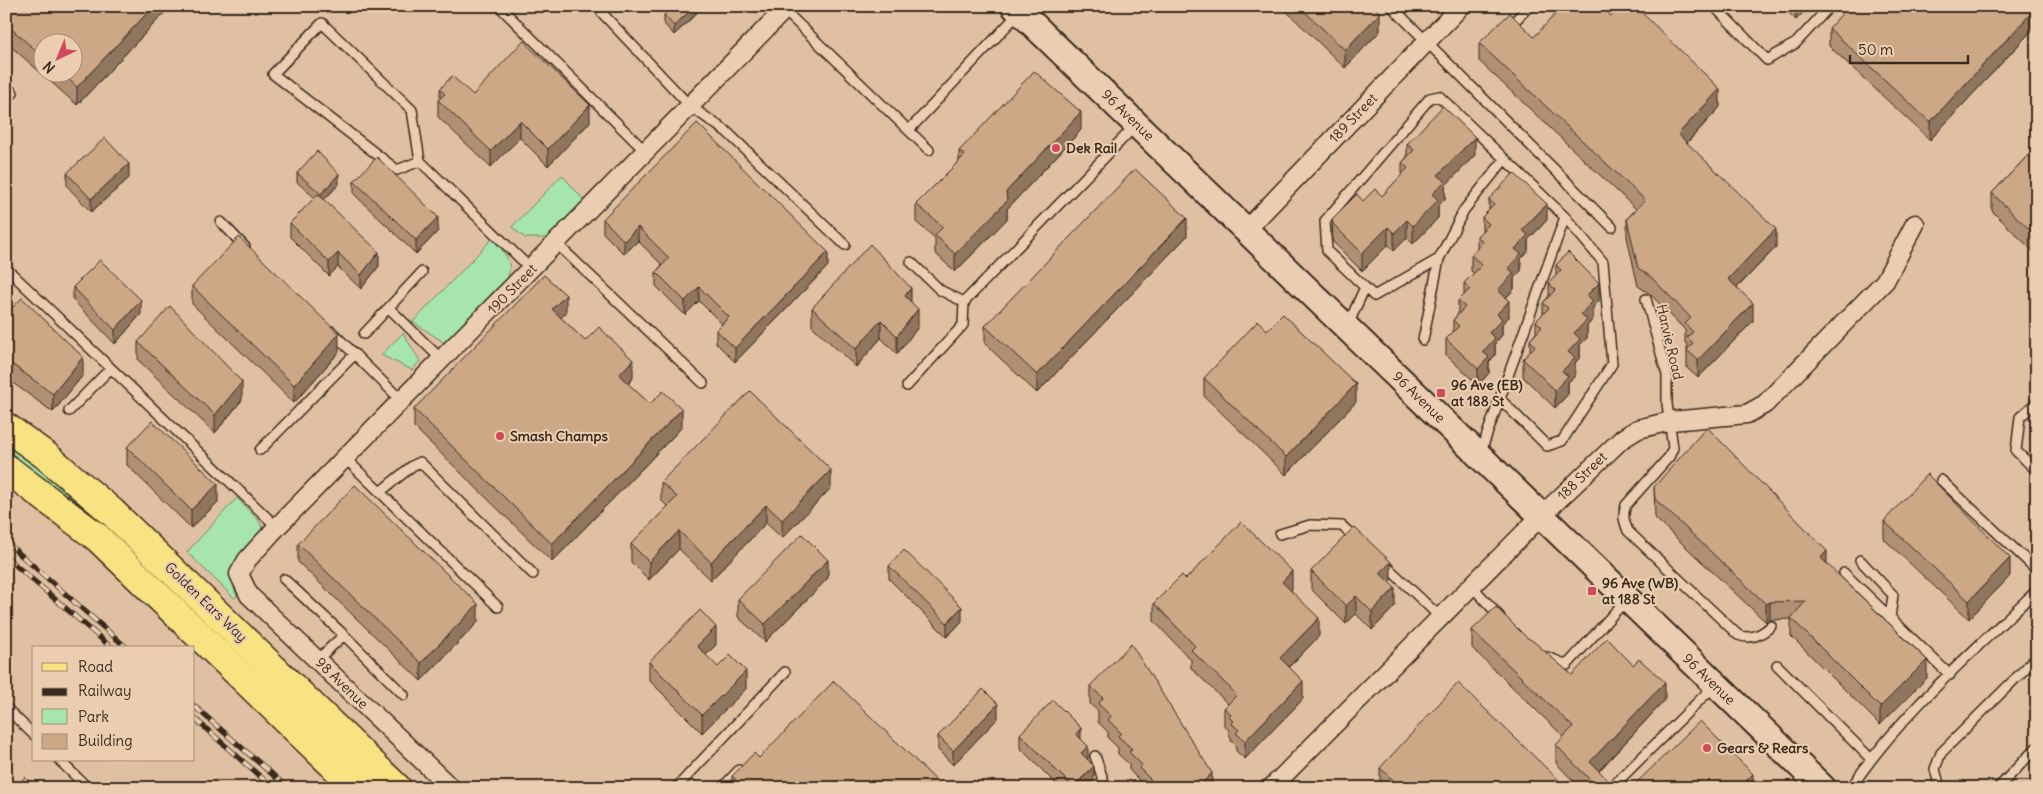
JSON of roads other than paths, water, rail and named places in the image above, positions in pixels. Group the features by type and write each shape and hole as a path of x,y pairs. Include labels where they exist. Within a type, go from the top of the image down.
{"main road":[{"name":"96 Avenue","path":"1017,9 1823,788"},
{"name":"Golden Ears Way","path":"6,427 45,455 112,512 397,788"},
{"name":"Golden Ears Way","path":"6,468 98,538 357,788"}],"street":[{"name":"189 Street","path":"1246,230 1461,6"},
{"name":"190 Street","path":"239,574 247,560 277,527 403,401 786,8"},
{"name":"188 Street","path":"1271,788 1540,516 1622,439 1638,429 1671,421 1747,414 1765,404 1885,281 1914,224"},
{"name":"98 Avenue","path":"239,574 249,595 451,788"}],"lane":[{"path":"500,6 646,152"},
{"path":"608,6 602,13 690,106 727,132 845,245"},
{"path":"1391,6 1612,226"},
{"path":"1511,25 1529,6"},
{"path":"1714,6 1768,60 1796,43 1830,6"},
{"path":"786,8 930,150"},
{"path":"909,130 1017,9"},
{"path":"420,161 397,170 273,74 322,23 412,110 420,161 531,269"},
{"path":"6,86 13,93 6,100"},
{"path":"1439,258 1374,296 1327,251 1326,221 1430,98 1439,96 1565,217 1603,262 1612,364 1562,441 1547,446 1500,399"},
{"path":"907,386 963,326 964,302 1137,124"},
{"path":"1424,340 1439,258 1464,210 1505,159"},
{"path":"1480,456 1565,217"},
{"path":"220,222 256,257"},
{"path":"556,243 703,384"},
{"path":"912,262 940,290 964,302"},
{"path":"6,268 277,527"},
{"path":"364,334 422,272"},
{"path":"1347,328 1365,287"},
{"name":"Harvie Road","path":"1646,299 1666,374 1667,404 1671,421 1673,448 1669,457 1626,505 1622,514 1628,531 1738,635 1747,638 1753,637 1763,634 1771,626"},
{"path":"389,308 442,360"},
{"path":"326,326 403,401"},
{"path":"260,450 355,354"},
{"path":"69,412 110,369"},
{"path":"2037,402 2020,417 2016,450 2037,471"},
{"path":"346,459 498,607"},
{"path":"380,492 412,466 420,462 533,574"},
{"path":"1941,480 2037,570"},
{"path":"1280,534 1310,525 1342,526 1363,545"},
{"path":"1377,558 1440,616"},
{"path":"1860,560 1893,595 1890,618"},
{"path":"1844,573 1950,675"},
{"path":"284,579 404,695"},
{"path":"1471,585 1504,622"},
{"path":"1851,788 1870,758 1950,675 2037,590"},
{"path":"1540,654 1566,665 1628,598"},
{"path":"317,660 344,635"},
{"path":"1940,788 1935,769 1941,753 2037,657"},
{"path":"1777,665 1870,758"},
{"path":"676,788 785,672"},
{"path":"1613,786 1715,684"},
{"path":"6,708 32,733"},
{"path":"1998,788 2037,747"},
{"path":"1095,756 1106,788"},
{"path":"62,762 88,788"},
{"path":"722,788 745,763"}],"railway":[{"path":"6,542 125,646"},
{"path":"6,557 110,646"},
{"path":"195,707 288,788"},
{"path":"195,719 273,788"}],"place":[{"name":"Dek Rail","path":"1056,148"},
{"name":"96 Ave (EB) at 188 St","path":"1441,393"},
{"name":"Smash Champs","path":"500,436"},
{"name":"96 Ave (WB) at 188 St","path":"1592,591"},
{"name":"Gears & Rears","path":"1707,748"}]}
